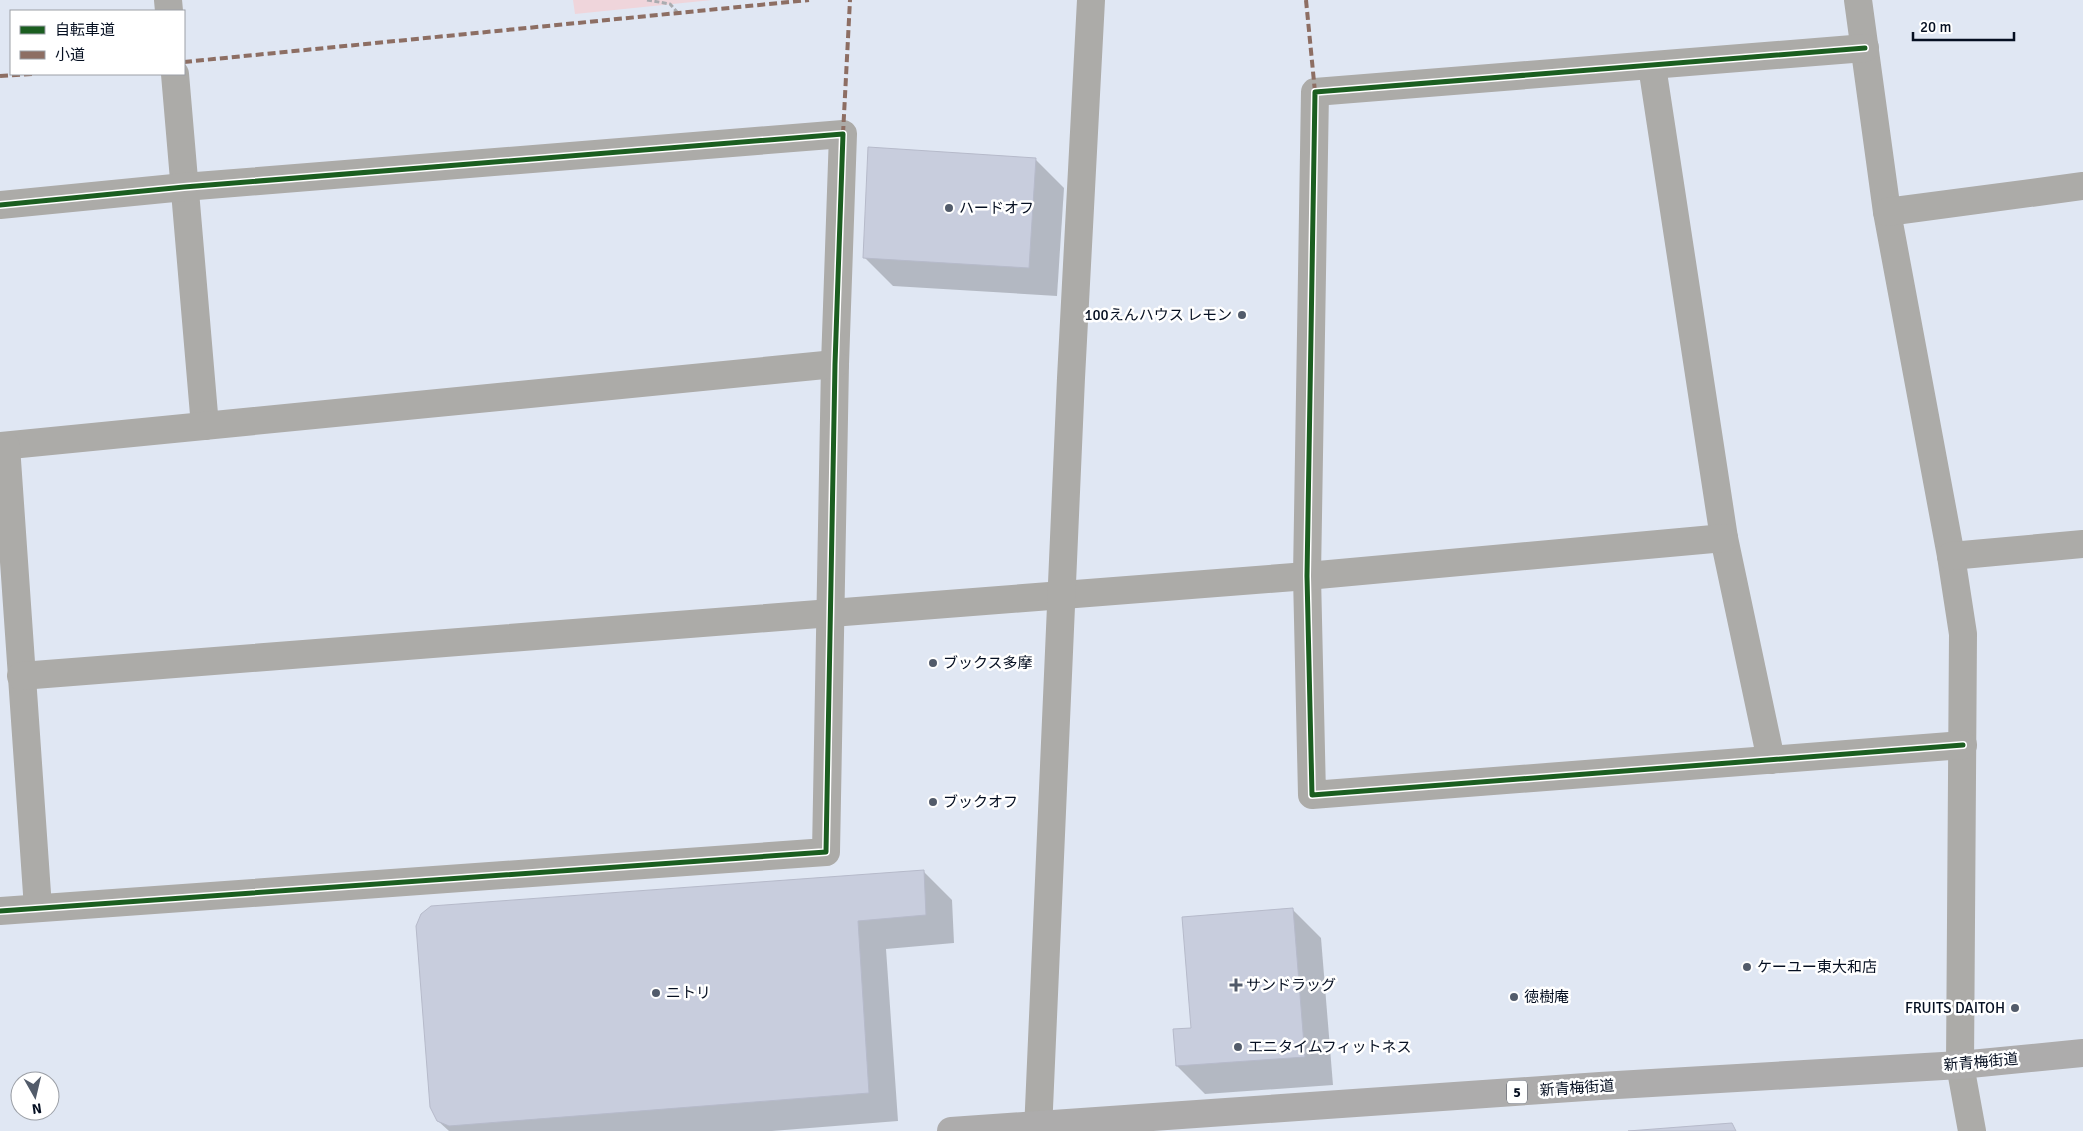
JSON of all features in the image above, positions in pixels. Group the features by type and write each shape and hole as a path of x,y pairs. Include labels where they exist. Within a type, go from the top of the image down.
{"main road":[{"name":"新青梅街道","path":"950,1131 1038,1128 1960,1064 2083,1053"}],"street":[{"path":"1038,1128 1061,595 1091,0"},
{"path":"1858,0 1887,212 1951,556 1963,634 1960,1064 1972,1131"},
{"path":"1865,48 1315,92 1307,576 1312,795 1963,745"},
{"path":"1652,66 1724,538 1771,760"},
{"path":"175,75 205,426"},
{"path":"0,205 184,187 843,134 835,364 826,852 0,911"},
{"path":"1887,212 2083,186"},
{"path":"38,908 3,446 835,364"},
{"path":"21,676 1307,576 1724,538"},
{"path":"1951,556 2083,544"}],"path":[{"path":"647,0 670,4 678,13"}],"shaded area":[{"path":"573,0 712,0 575,14"}],"building":[{"name":"ハードオフ","path":"868,147 1036,158 1029,268 863,258"},
{"path":"924,870 926,915 858,921 869,1093 449,1126 437,1121 430,1107 416,926 421,914 431,906"},
{"path":"1293,908 1305,1057 1176,1066 1173,1029 1191,1028 1182,917"},
{"path":"1732,1123 1736,1131 1628,1131"}],"marked path":[{"path":"185,62 809,0"},
{"path":"843,134 850,0"},
{"path":"1306,0 1315,92"},
{"path":"0,76 17,75"}],"cycle path":[{"path":"1865,48 1315,92 1307,576 1312,795 1963,745"},
{"path":"0,205 184,187 843,134 835,364 826,852 0,911"}],"place":[{"name":"ハードオフ","path":"949,208"},
{"name":"100えんハウス レモン","path":"1242,315"},
{"name":"ブックス多摩","path":"933,663"},
{"name":"ブックオフ","path":"933,802"},
{"name":"ケーユー東大和店","path":"1747,967"},
{"name":"サンドラッグ","path":"1236,985"},
{"name":"ニトリ","path":"656,993"},
{"name":"徳樹庵","path":"1514,997"},
{"name":"FRUITS DAITOH","path":"2015,1008"},
{"name":"エニタイムフィットネス","path":"1238,1047"}]}
